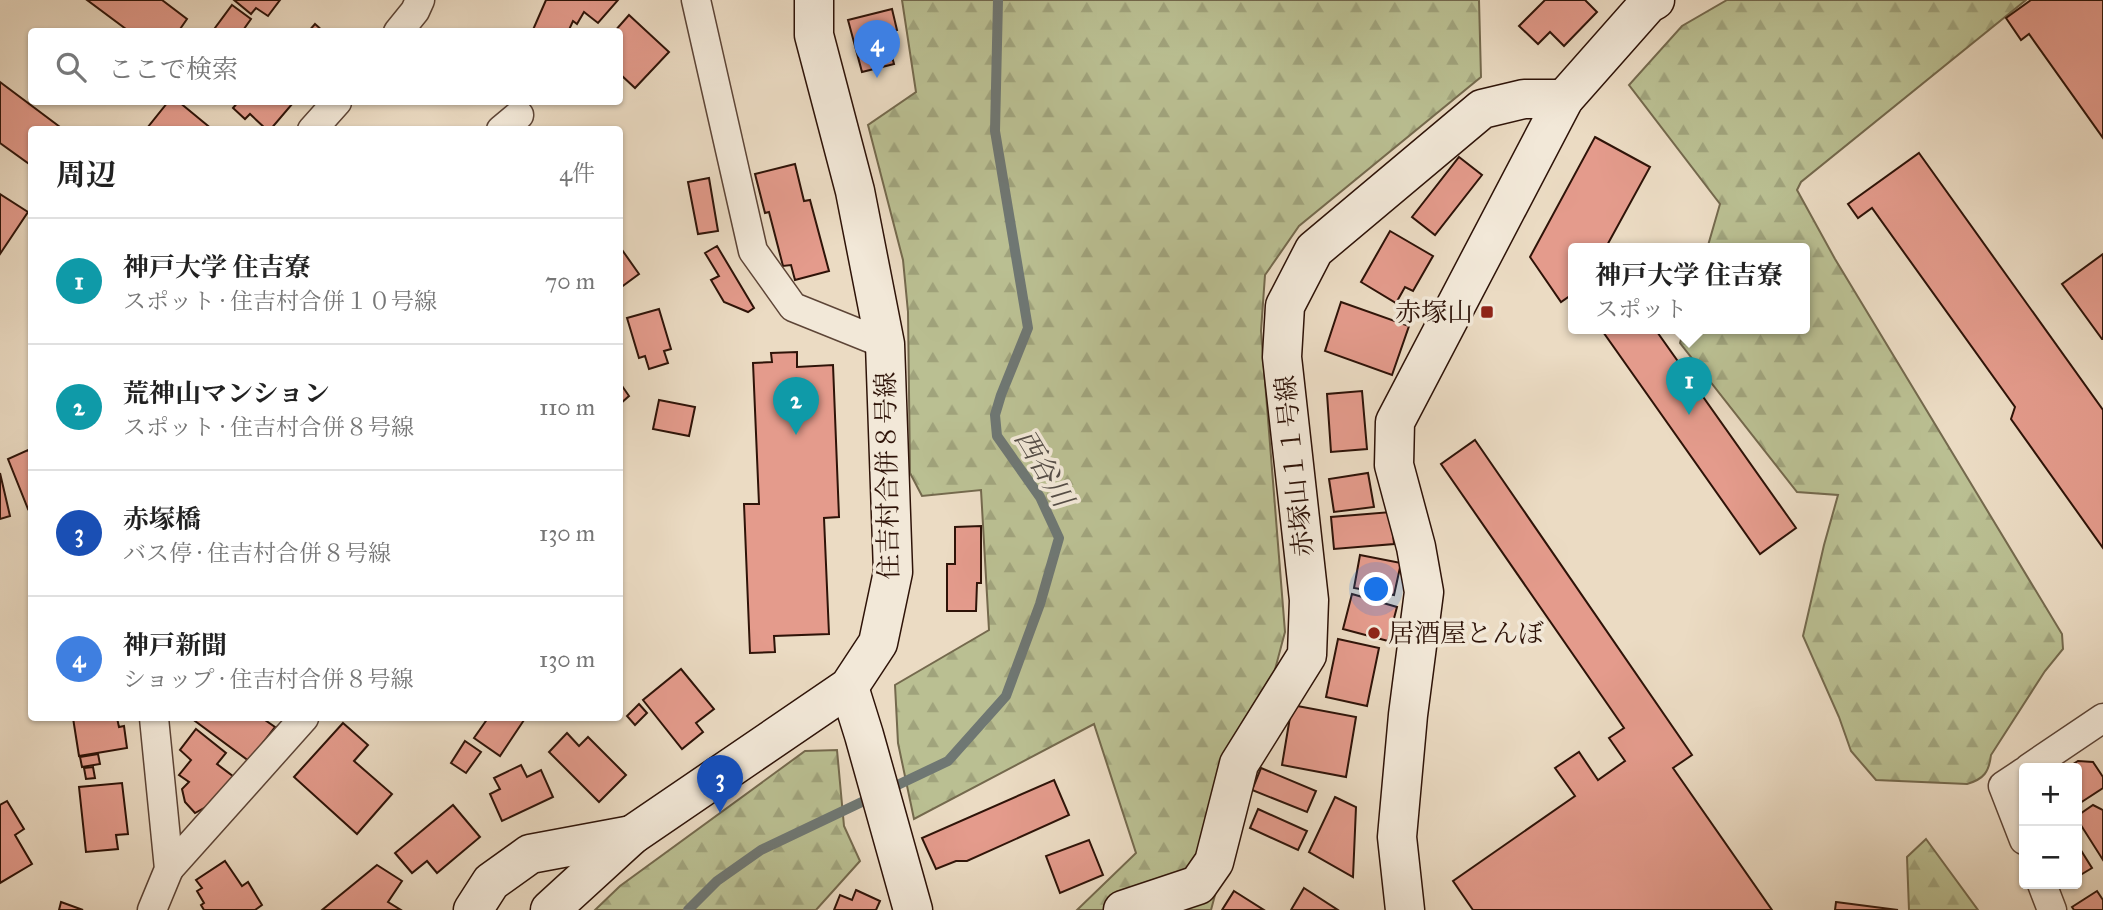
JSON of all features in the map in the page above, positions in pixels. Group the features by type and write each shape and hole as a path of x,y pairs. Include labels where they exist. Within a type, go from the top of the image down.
{"street":[{"path":"401,28 420,0"},
{"path":"696,0 753,251 793,307 885,344"},
{"name":"住吉村合併８号線","path":"550,910 632,835 849,687 878,643 893,572 885,344 855,191 814,35 814,0"},
{"path":"1405,910 1397,836 1408,715 1424,592 1416,547 1394,465 1395,422 1564,99 1648,4 1655,0"},
{"name":"赤塚山１１号線","path":"1123,910 1198,885 1214,862 1239,764 1307,655 1309,600 1282,357 1285,306 1314,250 1482,109 1524,99 1564,99"},
{"path":"316,126 334,105"},
{"path":"849,687 913,910"},
{"path":"2036,763 2103,718"},
{"path":"154,721 169,869"},
{"path":"152,910 169,869 300,721"},
{"path":"2019,775 2003,786 2019,827"},
{"path":"473,910 491,882 530,853 632,835"},
{"path":"2044,889 2052,910"}],"green space":[{"path":"902,0 1479,0 1481,77 1299,226 1265,275 1261,331 1285,632 1211,910 1077,910 1136,853 1094,724 914,819 898,743 895,685 989,630 981,490 922,496 910,473 908,312 903,260 868,125 916,92"},
{"path":"1727,0 2026,0 1801,182 1797,190 1835,259 2062,634 2063,649 2045,671 1991,755 1987,770 1978,780 1967,784 1876,780 1851,751 1803,636 1838,495 1797,492 1680,343 1683,334 1810,334 1810,243 1709,243 1720,204 1629,85 1682,26"},
{"path":"837,750 844,826 860,861 816,910 595,910 620,886 805,751"},
{"path":"1926,839 1978,910 1909,910 1907,857"}],"building":[{"path":"87,0 162,0 187,19 181,28 125,28"},
{"path":"234,0 280,0 268,16 256,8 251,14"},
{"path":"546,0 618,0 598,23 584,12 577,24 573,21 570,28 534,28"},
{"path":"1545,0 1585,0 1597,12 1564,46 1550,32 1538,44 1519,26"},
{"path":"2031,0 2103,0 2103,138 2029,34 2021,40 2006,18"},
{"path":"232,5 251,19 245,28 215,28"},
{"path":"892,9 897,30 891,32 894,43 889,45 894,64 862,72 848,20"},
{"path":"629,15 669,52 635,88 623,77 623,28 618,28"},
{"path":"0,82 59,126 28,126 28,163 0,143"},
{"path":"166,105 183,105 208,126 149,126"},
{"path":"236,105 291,105 273,126 263,126 250,114 245,119 233,108"},
{"path":"1595,137 1650,167 1608,243 1568,243 1568,297 1561,302 1530,257"},
{"path":"1919,153 2103,410 2103,548 2011,419 2015,407 1872,208 1858,218 1848,204"},
{"path":"1459,157 1482,175 1435,235 1412,217"},
{"path":"795,164 804,201 810,200 829,271 795,280 791,265 783,266 769,212 765,213 755,174"},
{"path":"709,178 718,231 698,234 688,182"},
{"path":"0,194 28,212 0,254"},
{"path":"1390,231 1433,256 1413,291 1405,287 1396,303 1361,282"},
{"path":"717,246 754,308 748,312 724,302 711,280 719,276 705,253"},
{"path":"623,251 639,274 623,286"},
{"path":"2103,254 2103,339 2102,339 2062,284"},
{"path":"1341,302 1409,326 1392,375 1325,351"},
{"path":"659,309 671,349 664,351 668,363 649,369 645,356 639,358 627,318"},
{"path":"1605,334 1659,334 1796,528 1760,554"},
{"path":"797,352 797,367 833,365 839,517 824,518 829,634 774,636 775,652 750,653 744,504 759,504 753,363 772,362 771,353"},
{"path":"623,387 629,396 623,401"},
{"path":"1362,391 1367,449 1331,452 1327,394"},
{"path":"659,400 695,407 689,436 653,429"},
{"path":"1475,440 1692,755 1673,768 1772,910 1473,910 1453,881 1575,796 1555,768 1579,752 1598,780 1625,761 1609,738 1624,728 1441,464"},
{"path":"28,450 28,509 8,459"},
{"path":"0,473 10,516 0,519"},
{"path":"1368,473 1374,507 1334,512 1329,479"},
{"path":"1391,512 1394,544 1334,549 1331,517"},
{"path":"981,526 981,583 977,583 976,611 947,611 947,564 955,564 955,527"},
{"path":"1360,555 1401,563 1394,595 1354,588"},
{"path":"1352,594 1397,607 1388,641 1343,629"},
{"path":"1338,639 1379,648 1367,706 1326,697"},
{"path":"681,669 714,709 696,723 703,732 682,749 643,700"},
{"path":"639,704 647,713 635,725 627,716"},
{"path":"1292,705 1356,717 1346,777 1282,765"},
{"path":"73,721 118,721 119,727 124,726 127,748 79,756"},
{"path":"195,721 266,721 275,727 249,761"},
{"path":"486,721 523,721 500,756 474,738"},
{"path":"343,723 368,745 354,761 392,794 357,834 294,777"},
{"path":"196,729 226,753 217,764 234,777 213,803 195,813 185,802 182,789 189,782 179,775 191,760 180,750"},
{"path":"567,733 579,746 588,737 626,775 599,802 549,752"},
{"path":"465,741 481,752 466,773 451,763"},
{"path":"98,754 100,764 82,767 80,757"},
{"path":"2093,762 2103,777 2103,788 2082,802 2082,763 2075,763"},
{"path":"521,765 527,777 541,770 553,797 502,821 490,794 500,789 494,778"},
{"path":"93,767 95,778 86,779 84,768"},
{"path":"1261,768 1316,791 1307,812 1252,790"},
{"path":"1054,780 1069,815 967,861 956,861 936,869 922,838"},
{"path":"122,783 128,834 116,835 118,849 86,852 79,787"},
{"path":"1335,797 1356,807 1353,877 1309,852"},
{"path":"7,801 24,829 15,835 32,864 0,883 0,805"},
{"path":"453,805 480,837 437,873 427,861 412,873 395,853"},
{"path":"2093,805 2103,810 2103,860 2082,827 2082,813"},
{"path":"1258,809 1307,831 1298,850 1250,828"},
{"path":"1089,840 1103,875 1060,893 1046,856"},
{"path":"2082,852 2092,868 2082,874"},
{"path":"225,861 242,886 248,882 262,905 255,910 204,910 201,905 204,903 197,891 202,888 196,880"},
{"path":"377,865 402,881 388,902 401,910 322,910"},
{"path":"1304,888 1338,910 1291,910"},
{"path":"856,890 880,901 876,910 834,910 840,895 852,900"},
{"path":"1234,891 1264,910 1222,910"},
{"path":"2097,891 2103,900 2103,910 2074,910 2072,907"},
{"path":"61,902 83,910 59,910"},
{"path":"1836,902 1898,910 1835,910"}],"waterway":[{"name":"西谷川","path":"688,910 717,881 761,850 948,761 1006,696 1040,604 1059,538 1040,497 997,436 995,415 1028,328 995,131 998,0"}],"place":[{"name":"神戸新聞","path":"877,78"},
{"name":"赤塚山","path":"1487,312"},
{"name":"神戸大学 住吉寮","path":"1689,415"},
{"name":"荒神山マンション","path":"796,435"},
{"name":"居酒屋とんぼ","path":"1374,633"},
{"name":"赤塚橋","path":"720,813"}]}
